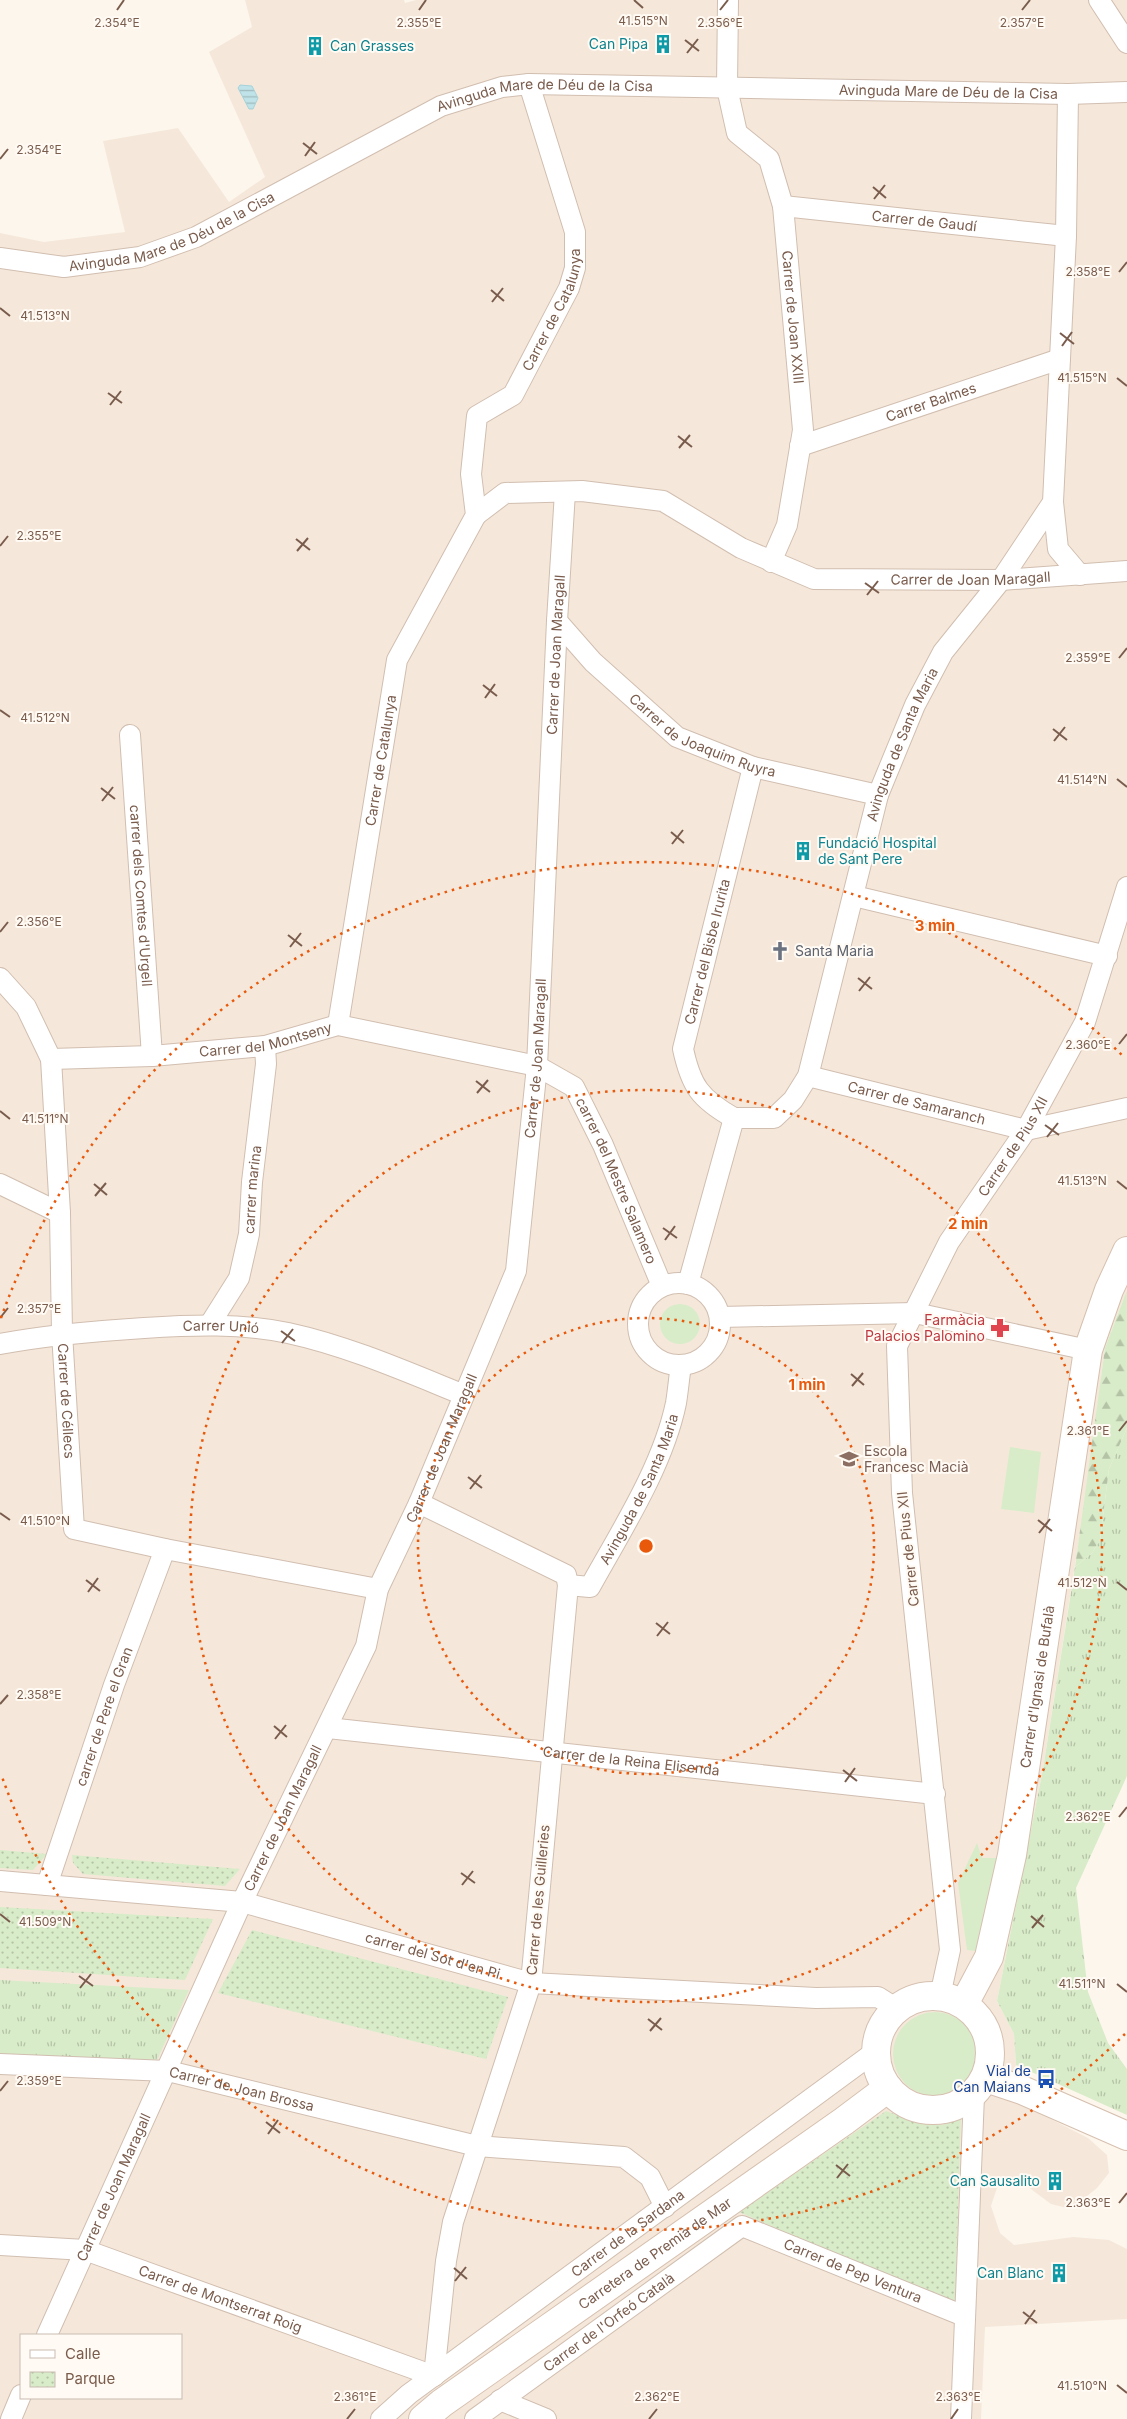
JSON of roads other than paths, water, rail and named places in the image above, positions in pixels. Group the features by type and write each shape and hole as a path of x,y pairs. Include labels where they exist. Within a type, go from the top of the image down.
{"street":[{"name":"Carrer de Joan XXIII","path":"728,0 727,88 737,134 769,159 783,206 803,430 787,525 771,562"},
{"path":"1099,0 1127,43"},
{"name":"Avinguda Mare de Déu de la Cisa","path":"0,258 64,267 140,257 196,237 441,106 502,87 529,84 1068,94 1127,92"},
{"name":"Carrer de Catalunya","path":"476,515 470,474 478,416 513,395 569,288 574,268 575,232 529,84"},
{"path":"1068,94 1066,236 1053,502 1058,549 1080,575"},
{"name":"Carrer de Gaudí","path":"783,206 1066,236"},
{"name":"Carrer Balmes","path":"800,446 1060,359"},
{"name":"Carrer de Joan Maragall","path":"505,493 582,491 663,501 741,548 814,579 1001,580 1127,571"},
{"name":"Carrer de Joan Maragall","path":"47,2334 168,2071 242,1902 328,1728 366,1646 378,1588 419,1503 516,1271 537,1066 557,621 565,492"},
{"name":"Carrer de Catalunya","path":"338,1025 398,660 476,515 505,493"},
{"name":"Avinguda de Santa Maria","path":"734,1118 774,1118 793,1100 808,1076 878,795 915,705 943,652 1001,580 1053,502"},
{"name":"Carrer de Joaquim Ruyra","path":"557,621 593,662 677,737 753,768 878,795"},
{"name":"carrer dels Comtes d'Urgell","path":"130,735 152,1056"},
{"name":"Carrer del Bisbe Irurita","path":"734,1118 702,1095 688,1075 683,1049 753,768"},
{"name":"Carrer de Pius XII","path":"952,2000 950,1950 902,1492 897,1346 949,1242 1026,1130 1085,1022 1127,887"},
{"path":"854,896 1107,956"},
{"name":"Carrer de Céllecs","path":"0,978 26,1008 51,1059 60,1213 62,1333 74,1529 165,1549 378,1588"},
{"name":"Carrer del Montseny","path":"51,1059 152,1056 265,1046 338,1025 537,1066"},
{"name":"carrer marina","path":"210,1324 239,1278 250,1234 252,1182 266,1064 265,1046"},
{"name":"carrer del Mestre Salamero","path":"537,1066 574,1087 603,1146 662,1286"},
{"name":"Carrer de Samaranch","path":"808,1076 1026,1130"},
{"path":"1026,1130 1127,1108"},
{"path":"688,1284 734,1118"},
{"path":"0,1184 60,1213"},
{"name":"Carrer d'Ignasi de Bufalà","path":"952,2000 989,1958 1012,1855 1088,1350 1109,1290 1127,1251"},
{"path":"688,1284 706,1294 715,1304 720,1317 720,1333 714,1348 702,1359 688,1365 661,1361 649,1353 641,1340 638,1327 640,1311 648,1297 662,1286 688,1284"},
{"path":"720,1317 915,1313 1088,1350"},
{"name":"Carrer Unió","path":"0,1344 62,1333 210,1324 288,1333 334,1346 464,1395"},
{"name":"Avinguda de Santa Maria","path":"568,1585 590,1587 630,1514 659,1454 676,1404 681,1365"},
{"path":"419,1503 566,1575 568,1585"},
{"name":"carrer de Pere el Gran","path":"47,1885 114,1685 165,1549"},
{"name":"Carrer de les Guilleries","path":"434,2376 452,2222 530,1983 568,1585"},
{"name":"Carrer de la Reina Elisenda","path":"328,1728 934,1794"},
{"name":"carrer del Sot d'en Pi","path":"0,1881 242,1902 530,1983 816,1998 878,1997 897,2009"},
{"path":"962,2419 964,2316 980,2086 990,2061 990,2044 985,2027 975,2013 952,2000 925,1996 910,2001 897,2009 886,2020 879,2035 876,2051 877,2064 888,2088 904,2103 922,2110 940,2110 958,2106 980,2086 1022,2090 1127,2136"},
{"name":"Carrer de la Sardana","path":"381,2419 409,2394 876,2051"},
{"name":"Carrer de Joan Brossa","path":"0,2064 168,2071 477,2146 624,2157 650,2177 665,2207"},
{"name":"Carretera de Premià de Mar","path":"423,2419 442,2403 844,2121 888,2088"},
{"name":"Carrer de Pep Ventura","path":"742,2226 964,2316"},
{"name":"Carrer de l'Orfeó Català","path":"475,2419 742,2226"},
{"name":"Carrer de Montserrat Roig","path":"0,2245 85,2250 434,2376"},
{"path":"11,2419 20,2397"},
{"path":"500,2400 546,2419"}],"water":[{"path":"240,85 252,86 258,98 253,109 249,109 238,88"}],"place":[{"name":"Can Pipa","path":"663,44"},
{"name":"Can Grasses","path":"315,46"},
{"name":"Fundació Hospital de Sant Pere","path":"803,851"},
{"name":"Santa Maria","path":"780,951"},
{"name":"Farmàcia Palacios Palomino","path":"1000,1328"},
{"name":"Escola Francesc Macià","path":"849,1459"},
{"name":"Vial de Can Maians","path":"1046,2079"},
{"name":"Can Sausalito","path":"1055,2181"},
{"name":"Can Blanc","path":"1059,2273"}]}
